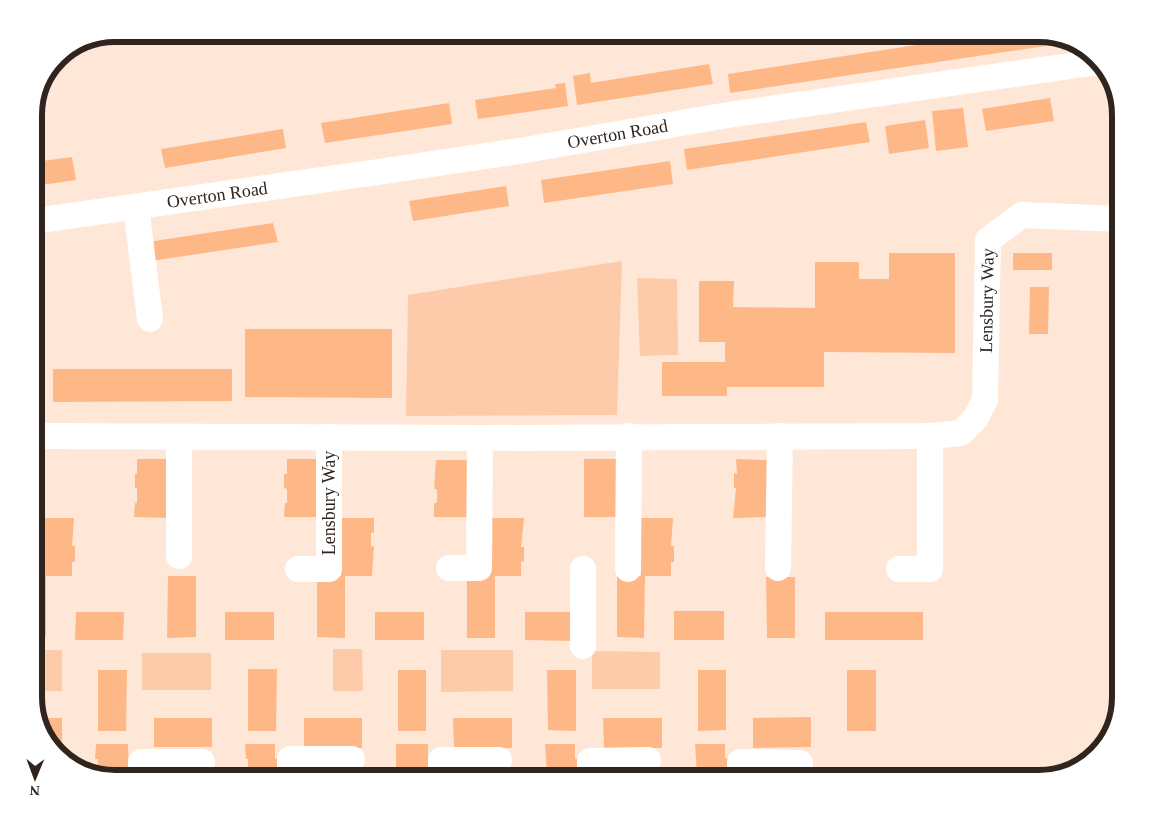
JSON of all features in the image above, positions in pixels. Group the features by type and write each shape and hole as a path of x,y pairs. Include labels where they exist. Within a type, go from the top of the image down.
{"street":[{"name":"Overton Road","path":"43,220 519,151 728,115 1085,59"},
{"path":"136,207 150,318"},
{"name":"Lensbury Way","path":"43,436 480,438 930,436 961,433 975,420 985,400 988,240 1022,215 1112,219"},
{"path":"628,569 629,436"},
{"path":"778,568 780,436"},
{"path":"900,569 930,569 930,436"},
{"path":"179,437 179,556"},
{"name":"Lensbury Way","path":"298,569 329,569 329,437"},
{"path":"449,568 479,568 480,438"},
{"path":"583,569 584,646"},
{"path":"290,770 290,759 352,759"},
{"path":"441,770 441,760 499,760"},
{"path":"590,770 590,760 648,760"},
{"path":"141,770 141,762 202,762"},
{"path":"740,770 740,762 800,763"}],"shaded area":[{"path":"622,261 617,415 406,416 408,295"},
{"path":"637,278 677,279 678,355 640,356"},
{"path":"333,649 362,649 363,691 333,691"},
{"path":"43,650 62,650 62,691 43,691"},
{"path":"441,650 513,650 513,691 441,692"},
{"path":"592,651 660,652 660,689 592,689"},
{"path":"142,653 211,653 211,690 142,690"}],"building":[{"path":"929,43 1056,44 730,93 728,74"},
{"path":"709,64 713,84 577,105 573,76 590,73 591,83"},
{"path":"565,83 568,106 478,119 475,100 556,88 555,84"},
{"path":"1050,98 1054,121 986,131 982,109"},
{"path":"449,103 452,124 325,143 321,123"},
{"path":"963,108 968,147 936,151 932,111"},
{"path":"925,120 929,148 889,154 885,126"},
{"path":"866,122 870,142 687,170 684,149"},
{"path":"283,129 286,148 165,168 161,149"},
{"path":"72,157 76,180 43,185 43,161"},
{"path":"670,161 673,184 544,203 541,180"},
{"path":"506,186 509,206 413,221 409,201"},
{"path":"273,223 278,242 151,261 148,242"},
{"path":"889,253 955,253 955,353 824,352 824,387 727,387 727,396 662,396 662,362 725,362 725,342 699,342 699,281 734,281 733,307 815,308 815,262 859,262 859,279 889,279"},
{"path":"1013,253 1052,253 1052,270 1013,270"},
{"path":"1030,287 1049,287 1048,334 1029,334"},
{"path":"245,329 392,329 392,398 245,397"},
{"path":"53,369 232,369 232,401 53,402"},
{"path":"137,459 168,459 168,518 134,517 135,503 137,503 135,474 137,474"},
{"path":"287,459 318,459 318,517 284,517 285,503 287,503 284,474 287,474"},
{"path":"584,459 617,459 617,517 584,517"},
{"path":"736,459 767,460 767,517 733,518 736,488 734,488 734,473 737,474"},
{"path":"436,460 467,460 467,517 434,517 434,503 437,503 437,489 434,489"},
{"path":"43,518 74,518 72,546 75,546 75,562 72,562 72,576 46,576 46,637 43,637"},
{"path":"341,518 374,518 374,533 371,533 371,547 374,546 372,576 345,576 345,638 317,637 317,577 341,576"},
{"path":"490,518 524,518 521,547 524,547 524,562 521,561 521,576 495,576 495,638 467,638 467,576 490,576"},
{"path":"641,518 673,518 671,546 674,546 674,562 671,562 671,576 645,576 644,638 617,637 617,576 641,576"},
{"path":"168,576 196,576 196,637 167,638"},
{"path":"766,577 795,577 795,638 767,638"},
{"path":"674,611 724,611 724,640 674,640"},
{"path":"76,612 124,612 123,640 75,640"},
{"path":"225,612 274,612 274,640 225,640"},
{"path":"375,612 424,612 424,640 375,640"},
{"path":"525,612 573,612 573,641 525,640"},
{"path":"825,612 923,612 923,640 825,640"},
{"path":"248,669 277,669 276,731 248,731"},
{"path":"98,670 127,670 126,731 98,731"},
{"path":"398,670 426,670 426,731 398,731"},
{"path":"547,670 576,670 576,731 548,730"},
{"path":"698,670 726,670 726,730 698,731"},
{"path":"847,670 876,670 876,731 847,731"},
{"path":"811,717 811,747 753,748 753,718"},
{"path":"45,718 62,718 62,747 52,734"},
{"path":"154,718 212,718 212,747 154,747"},
{"path":"304,718 362,718 362,748 304,748"},
{"path":"453,718 512,718 512,748 454,748"},
{"path":"603,718 662,718 662,748 604,748"},
{"path":"96,744 128,744 129,770 98,768 98,759 95,759"},
{"path":"245,744 275,744 275,759 278,758 278,770 248,770 248,759 246,759"},
{"path":"396,744 428,744 428,770 396,770"},
{"path":"545,744 575,744 577,770 547,770"},
{"path":"695,744 725,744 725,758 728,758 728,770 697,770"}]}
